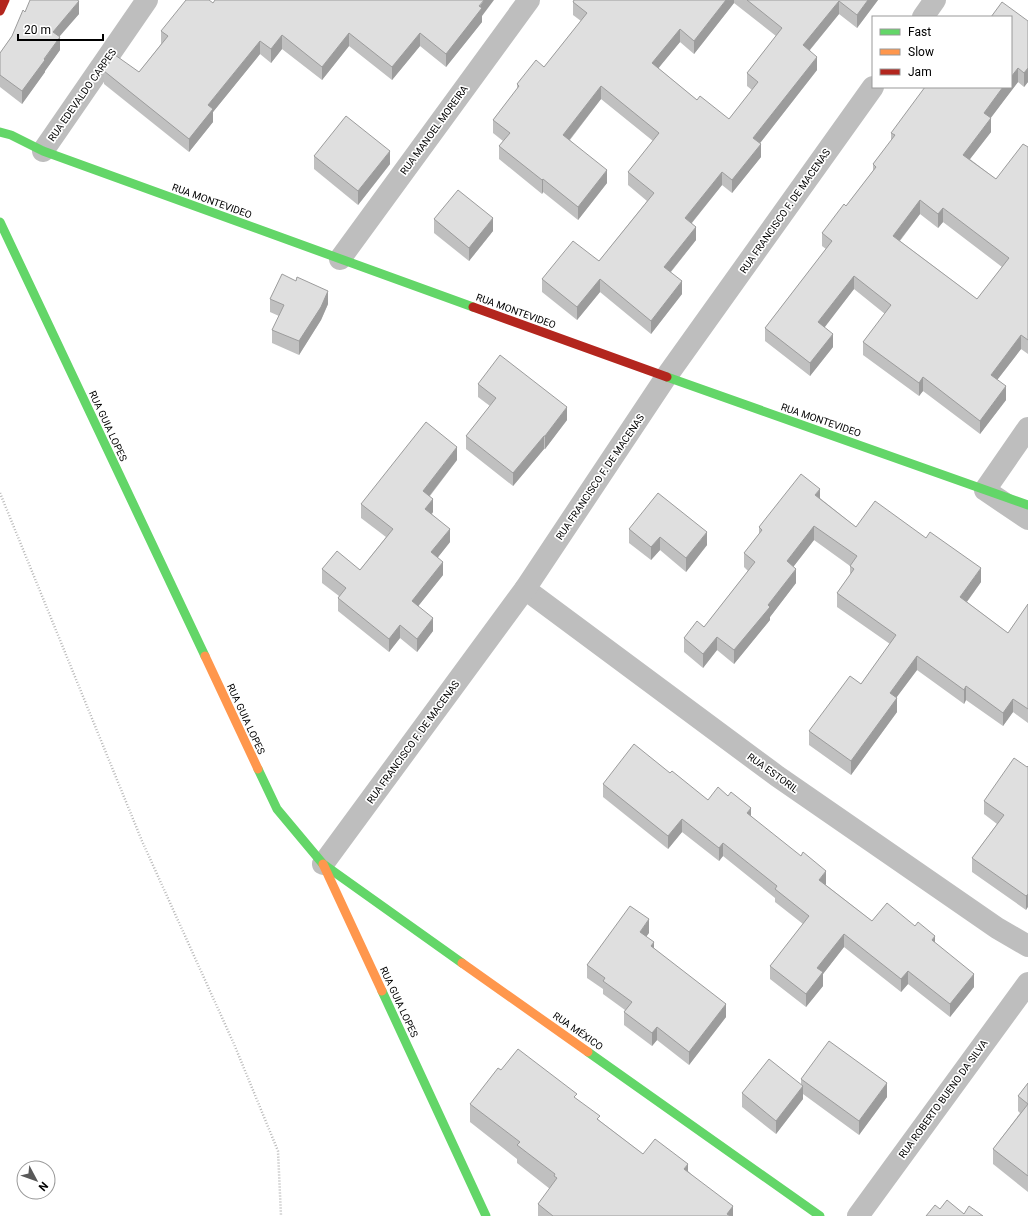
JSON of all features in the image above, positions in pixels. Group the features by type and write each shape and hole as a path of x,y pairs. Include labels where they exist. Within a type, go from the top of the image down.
{"street":[{"path":"0,11 5,0"},
{"name":"RUA EDEVALDO CARPES","path":"43,151 148,0"},
{"name":"RUA MANOEL MOREIRA","path":"340,259 529,0"},
{"path":"924,16 935,0"},
{"name":"RUA FRANCISCO F. DE MACENAS","path":"323,864 525,589 666,377 872,88"},
{"name":"RUA MONTEVIDEO","path":"0,132 10,135 43,151 340,259 666,377 1028,505"},
{"name":"RUA GUIA LOPES","path":"0,222 277,809 323,864 486,1216"},
{"path":"1028,428 985,490 1028,519"},
{"name":"RUA ESTORIL","path":"525,589 777,776 996,928 1028,946"},
{"name":"RUA MÉXICO","path":"323,864 820,1216"},
{"name":"RUA ROBERTO BUENO DA SILVA","path":"858,1216 1028,983"}],"path":[{"path":"0,493 142,841 234,1044 278,1151 281,1216"}],"building":[{"path":"30,0 79,1 53,32 60,37 22,91 0,75 0,53 12,36 23,10 25,12"},
{"path":"186,0 209,0 213,3 215,0 484,0 479,6 482,8 446,54 420,33 392,67 349,33 322,67 282,35 271,49 260,41 208,105 213,109 189,139 104,71 115,55 139,72 168,36 161,31"},
{"path":"574,0 726,0 694,41 680,29 652,63 697,100 700,96 729,119 758,82 747,73 782,28 747,0 868,0 857,15 839,1 803,45 817,57 753,138 761,144 732,180 722,172 685,218 696,227 664,267 682,281 651,321 600,279 577,307 542,279 573,241 599,261 654,193 628,172 659,133 601,86 563,135 607,170 578,207 499,146 510,133 493,120 519,86 517,84 536,60 544,67 587,13 573,2"},
{"path":"1002,2 1028,21 1028,68 1024,73 1018,68 1012,76 1012,16 992,16"},
{"path":"924,88 1002,88 984,113 991,118 963,155 996,179 1023,144 1028,147 1028,340 1021,335 991,375 1006,386 980,421 923,377 919,383 863,342 891,305 854,276 818,322 833,334 810,363 765,328 832,241 822,233 844,204 846,206 876,167 873,164 895,135 891,133","holes":["920,200 938,214 943,208 1009,258 977,299 893,236"]},
{"path":"346,116 390,151 358,191 314,156"},
{"path":"458,190 493,218 469,248 434,219"},
{"path":"282,274 296,281 297,277 328,291 321,307 299,341 272,330 284,305 270,299"},
{"path":"500,355 567,407 545,436 513,473 466,436 496,398 478,384"},
{"path":"426,422 457,447 423,491 433,499 425,509 450,529 431,552 443,562 412,601 433,618 417,639 400,625 389,639 338,598 346,588 322,569 337,551 360,570 393,529 361,504"},
{"path":"801,474 820,489 815,495 856,527 875,501 926,538 930,532 981,568 960,597 1008,633 1028,604 1028,709 1013,699 1003,713 966,686 964,690 917,656 890,693 897,698 851,761 809,731 850,676 861,684 896,635 837,593 854,569 850,566 857,556 814,526 787,561 796,569 768,605 770,607 734,650 717,637 703,654 684,638 697,621 704,627 755,562 744,553 762,530 759,527"},
{"path":"658,493 707,532 686,558 660,537 651,547 629,529"},
{"path":"634,744 670,773 672,771 708,800 718,787 728,796 731,792 751,808 747,813 801,856 803,852 826,871 819,880 872,921 887,903 915,926 918,922 935,936 932,940 974,974 950,1004 908,971 901,979 844,934 817,968 823,972 806,994 770,966 809,916 775,889 777,886 723,843 719,848 682,819 668,836 603,784"},
{"path":"1014,758 1027,767 1028,766 1028,894 1026,896 972,858 1004,815 984,801"},
{"path":"630,906 649,919 640,932 654,942 651,946 726,1004 689,1052 657,1027 652,1033 624,1012 632,1002 603,981 605,978 587,965"},
{"path":"829,1041 887,1083 859,1121 801,1079"},
{"path":"518,1049 577,1094 574,1097 600,1116 597,1119 643,1154 655,1139 688,1164 684,1169 733,1206 727,1214 730,1216 553,1216 538,1204 557,1178 554,1176 555,1174 517,1145 520,1142 470,1104 498,1068 501,1070"},
{"path":"769,1059 803,1086 776,1121 742,1093"},
{"path":"1028,1083 1028,1104 1018,1096"},
{"path":"1028,1104 1028,1176 993,1149"},
{"path":"947,1200 964,1214 969,1206 983,1216 926,1216 935,1205 940,1209"}],"traffic: fast":[{"path":"0,132 11,135 43,151 473,307"},
{"path":"0,222 205,656"},
{"path":"667,377 1028,505"},
{"path":"258,769 277,809 323,864 462,963"},
{"path":"382,991 486,1216"},
{"path":"588,1052 820,1216"}],"traffic: slow":[{"path":"205,656 258,769"},
{"path":"323,864 382,991"},
{"path":"462,963 588,1052"}],"traffic: jam":[{"path":"0,11 5,0"},
{"path":"473,307 667,377"}]}
